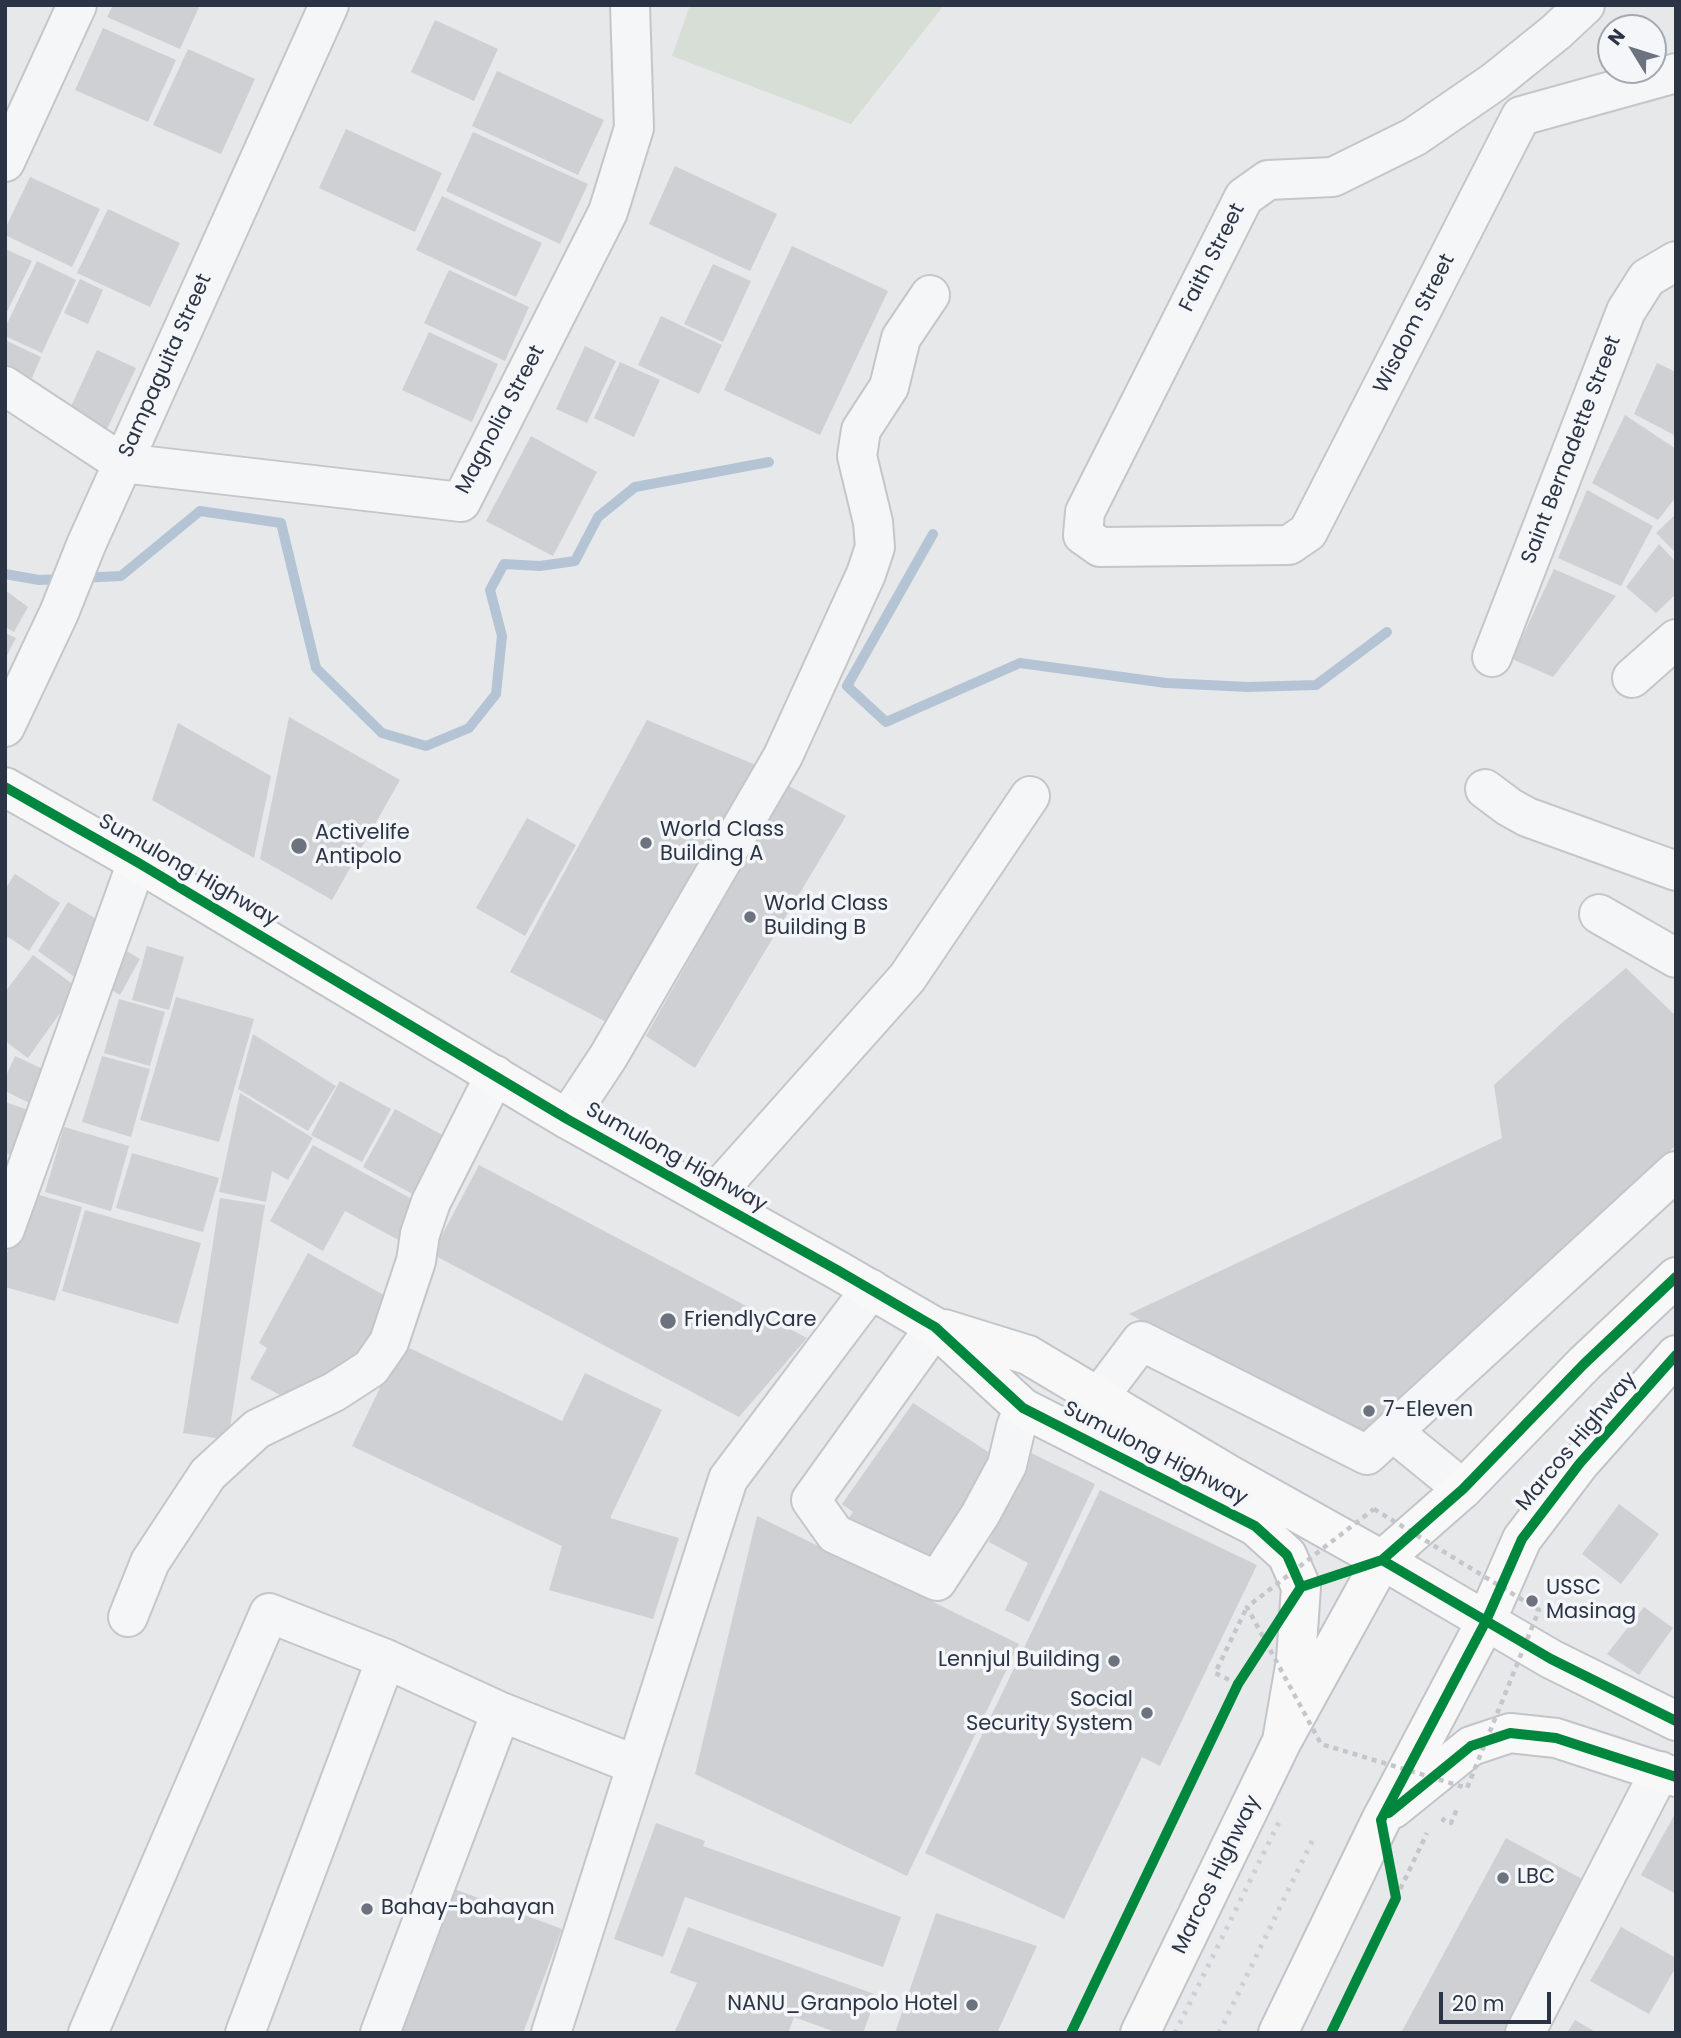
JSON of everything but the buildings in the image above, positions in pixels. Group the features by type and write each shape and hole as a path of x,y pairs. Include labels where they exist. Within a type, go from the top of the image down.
{"main road":[{"name":"Sumulong Highway","path":"5,787 137,862 567,1119 935,1327 1023,1408 1255,1526 1286,1555 1301,1587 1296,1660 1282,1741"},
{"name":"Marcos Highway","path":"1140,2033 1282,1741 1382,1560 1463,1489 1584,1364 1676,1277"},
{"name":"Sumulong Highway","path":"935,1327 1028,1355 1228,1474 1551,1659 1676,1721"},
{"name":"Marcos Highway","path":"1278,2033 1381,1820 1486,1621 1522,1539 1580,1464 1676,1355"},
{"path":"1381,1820 1471,1746 1510,1733 1556,1738 1668,1774"}],"street":[{"path":"5,162 77,5"},
{"name":"Sampaguita Street","path":"5,727 59,613 122,463 329,5"},
{"name":"Magnolia Street","path":"5,386 122,463 461,502 608,212 634,128 630,5"},
{"name":"Faith Street","path":"1308,532 1289,545 1100,547 1083,535 1085,512 1244,197 1268,180 1333,177 1414,137 1494,82 1585,5"},
{"path":"1494,82 1521,116 1676,72"},
{"name":"Wisdom Street","path":"1308,532 1521,116"},
{"name":"Saint Bernadette Street","path":"1492,657 1626,311 1647,278 1676,261"},
{"path":"567,1119 608,1057 783,756 866,574 876,547 873,522 857,456 861,430 889,387 901,338 930,295"},
{"path":"1632,678 1676,639"},
{"path":"1485,789 1527,817 1676,871"},
{"path":"710,1199 907,978 1030,796"},
{"path":"5,1229 137,862"},
{"path":"1599,914 1676,958"},
{"path":"128,1616 150,1562 208,1474 257,1430 334,1392 371,1368 390,1342 431,1202 495,1075"},
{"path":"1098,1398 1141,1341 1367,1455 1676,1171"},
{"path":"551,2033 728,1479 871,1289"},
{"path":"935,1327 811,1500 835,1534 937,1581 980,1515 1007,1465 1023,1408"},
{"path":"1393,1432 1463,1489"},
{"path":"88,2033 269,1613 386,1660 501,1712 636,1765"},
{"path":"246,2033 386,1660"},
{"path":"380,2033 501,1712"},
{"path":"1525,2033 1668,1774"}],"path":[{"path":"1238,1685 1215,1673 1247,1609 1374,1508 1539,1610 1467,1788 1321,1744 1247,1609"},
{"path":"1259,1652 1301,1587"},
{"path":"1232,1697 1245,1674"},
{"path":"1449,1789 1482,1765"},
{"path":"1390,1911 1429,1830"},
{"path":"1393,1885 1396,1898"}],"shaded area":[{"path":"690,5 944,5 851,124 672,56"}],"waterway":[{"path":"79,578 121,576 200,511 281,523 316,668 382,733 426,746 469,728 496,694 502,636 490,590 504,564 540,566 575,561 598,517 635,487 769,462"},
{"path":"933,534 847,686 886,722 1020,663 1166,683 1248,687 1316,685 1387,632"},
{"path":"5,574 39,580 63,579"}],"railway":[{"path":"1175,2033 1279,1822"},
{"path":"1219,2033 1315,1835"}],"cycle path":[{"path":"5,787 137,862 567,1119 935,1327 1023,1408 1255,1526 1287,1555 1301,1587"},
{"path":"1071,2033 1238,1684 1301,1587 1382,1560 1463,1489 1584,1364 1676,1277"},
{"path":"1381,1820 1486,1621 1522,1539 1580,1463 1676,1355"},
{"path":"1382,1560 1551,1659 1676,1721"},
{"path":"1389,1813 1471,1746 1510,1733 1556,1738 1676,1777"},
{"path":"1331,2033 1396,1898 1381,1820"}],"place":[{"name":"World Class Building A","path":"646,843"},
{"name":"Activelife Antipolo","path":"299,846"},
{"name":"World Class Building B","path":"750,917"},
{"name":"FriendlyCare","path":"668,1321"},
{"name":"7-Eleven","path":"1369,1411"},
{"name":"USSC Masinag","path":"1532,1601"},
{"name":"Lennjul Building","path":"1114,1661"},
{"name":"Social Security System","path":"1147,1713"},
{"name":"LBC","path":"1503,1878"},
{"name":"Bahay-bahayan","path":"367,1909"},
{"name":"NANU_Granpolo Hotel","path":"972,2005"}]}
